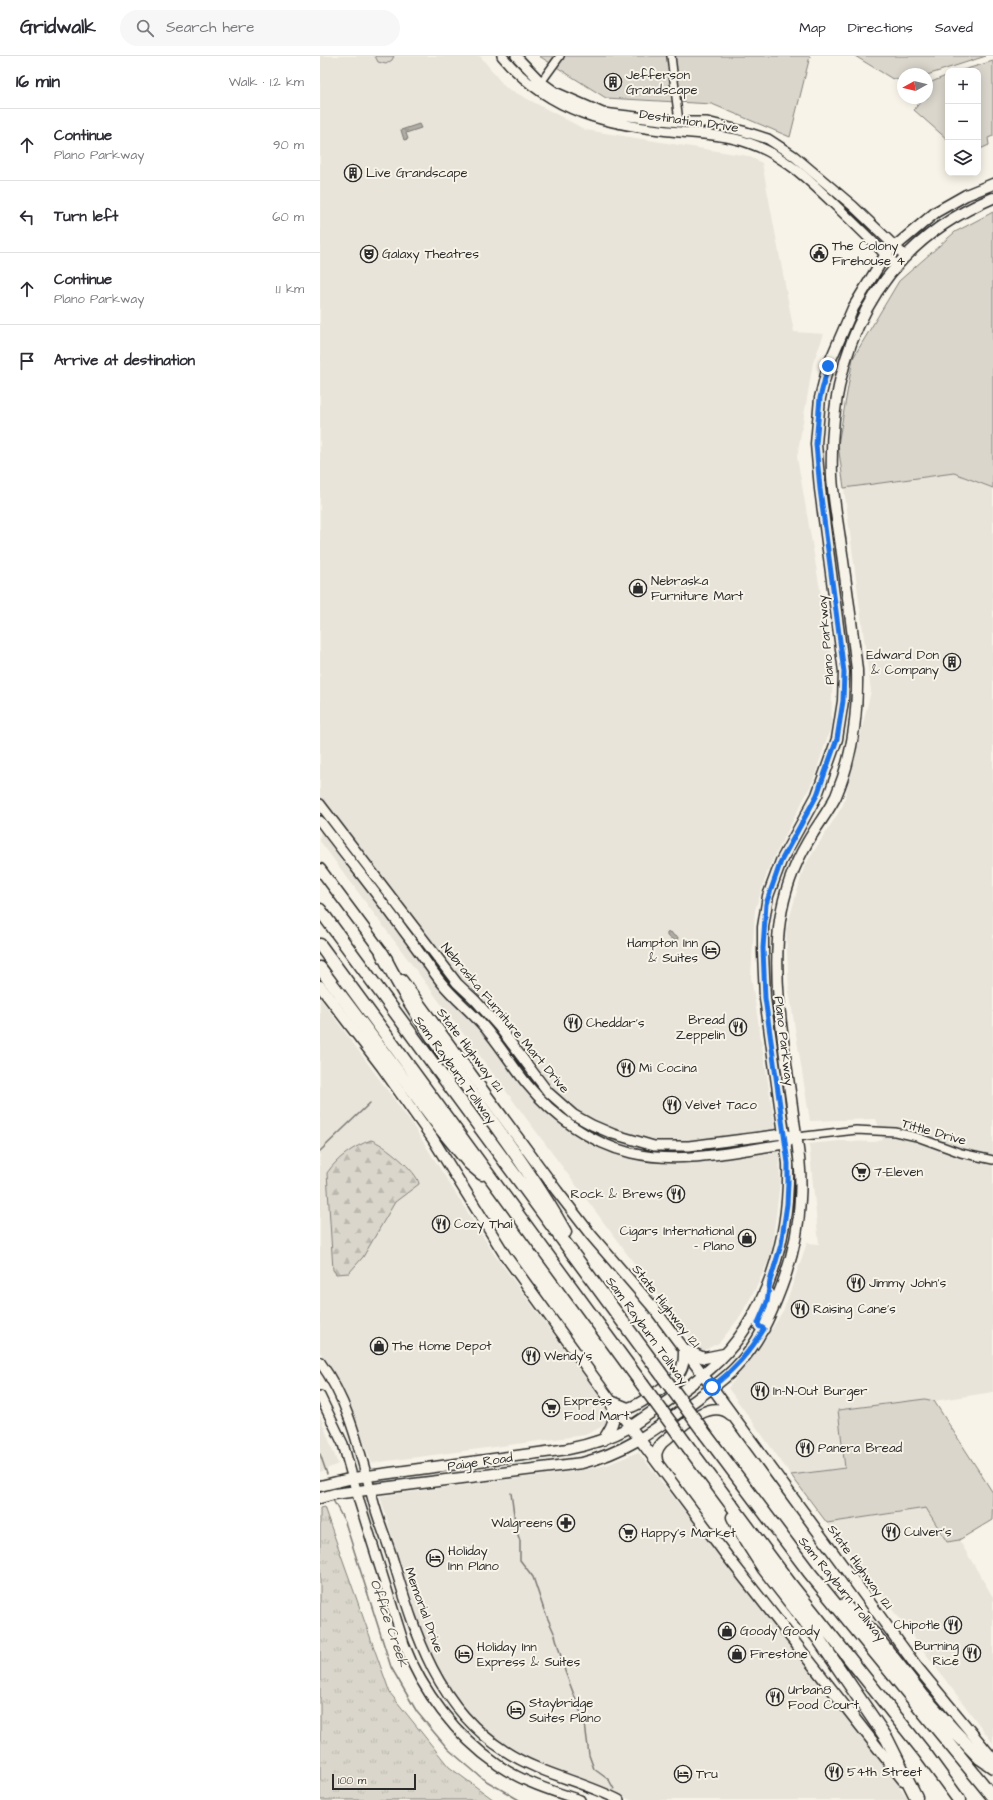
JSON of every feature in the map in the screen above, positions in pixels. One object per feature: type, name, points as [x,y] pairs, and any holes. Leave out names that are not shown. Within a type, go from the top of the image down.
[{"type":"highway","name":"Sam Rayburn Tollway","points":[[320,910],[706,1435],[809,1572],[993,1797]]},
{"type":"highway","points":[[320,946],[721,1492],[800,1597],[924,1752],[959,1800]]},
{"type":"highway","points":[[382,953],[396,980],[447,1061],[512,1150],[558,1220],[591,1278]]},
{"type":"highway","points":[[320,968],[441,1129],[469,1163],[496,1185]]},
{"type":"highway","points":[[721,1492],[740,1533],[764,1569],[818,1638],[887,1739],[917,1798]]},
{"type":"highway","points":[[809,1572],[876,1634],[923,1696],[980,1758],[993,1767]]},
{"type":"main road","name":"Plano Parkway","points":[[630,1427],[703,1374],[724,1354],[752,1316],[770,1281],[781,1245],[787,1204],[788,1176],[765,998],[763,948],[766,904],[786,851],[817,795],[837,739],[843,701],[843,664],[820,489],[816,444],[823,383],[833,354],[854,308],[886,254],[936,212],[966,195],[993,184]]},
{"type":"main road","name":"Plano Parkway","points":[[640,1440],[712,1387],[739,1364],[764,1329],[784,1278],[796,1235],[800,1198],[800,1177],[797,1137],[779,1006],[776,954],[778,933],[782,910],[795,865],[835,797],[848,762],[853,739],[857,690],[855,651],[832,477],[833,424],[838,384],[854,337],[882,284],[896,266],[921,240],[955,217],[993,198]]},
{"type":"main road","name":"State Highway 121","points":[[320,869],[591,1235],[652,1306],[703,1374],[917,1667],[993,1759]]},
{"type":"main road","points":[[320,984],[382,1067],[433,1139],[505,1255],[630,1427],[735,1567],[917,1798]]},
{"type":"main road","points":[[764,1329],[759,1326],[758,1323],[767,1302],[770,1281]]},
{"type":"main road","points":[[611,1401],[628,1408],[640,1403],[678,1374],[684,1362],[684,1349],[704,1358],[724,1354]]},
{"type":"main road","points":[[726,1376],[722,1387],[735,1419]]},
{"type":"main road","points":[[603,1440],[614,1421],[614,1410],[611,1401]]},
{"type":"main road","points":[[658,1464],[656,1457],[657,1449],[662,1443],[706,1410],[715,1408],[725,1409],[735,1419]]},
{"type":"main road","name":"Paige Road","points":[[320,1486],[353,1478],[488,1461],[587,1446],[630,1427]]},
{"type":"main road","name":"Paige Road","points":[[320,1498],[334,1494],[356,1491],[586,1462],[614,1454],[640,1440]]},
{"type":"main road","points":[[488,1461],[489,1474]]},
{"type":"street","name":"Destination Drive","points":[[502,56],[514,71],[539,85],[603,113],[679,122],[706,122],[768,139],[800,161],[853,206],[905,256]]},
{"type":"street","name":"Destination Drive","points":[[516,56],[539,85],[562,105],[586,116],[612,123],[679,132],[716,135],[749,143],[773,154],[803,174],[886,254],[896,266]]},
{"type":"street","points":[[539,85],[560,56]]},
{"type":"street","points":[[671,56],[679,122]]},
{"type":"street","name":"Nebraska Furniture Mart Drive","points":[[320,804],[457,983],[475,1000],[499,1027],[548,1092],[574,1115],[612,1134],[654,1146],[689,1146],[783,1134],[797,1137]]},
{"type":"street","name":"Nebraska Furniture Mart Drive","points":[[320,821],[442,984],[490,1034],[526,1083],[540,1099],[571,1125],[609,1145],[630,1153],[655,1157],[692,1158],[785,1144],[797,1137]]},
{"type":"street","name":"Tittle Drive","points":[[797,1137],[856,1130],[895,1132],[917,1137],[961,1153],[993,1160]]},
{"type":"street","name":"Memorial Drive","points":[[320,1362],[328,1373],[351,1422],[370,1490],[423,1652],[437,1677],[457,1707],[480,1732],[505,1751],[598,1796],[619,1800]]},
{"type":"street","points":[[320,1396],[343,1444],[356,1491],[410,1659],[424,1685],[446,1716],[470,1742],[499,1765],[530,1782],[580,1800]]},
{"type":"street","points":[[410,1659],[423,1652]]},
{"type":"shaded area","points":[[320,56],[480,56],[505,87],[586,130],[748,156],[762,163],[794,332],[824,334],[813,363],[797,457],[833,664],[831,726],[813,781],[769,867],[755,910],[751,977],[779,1151],[780,1182],[771,1255],[755,1290],[739,1318],[719,1343],[700,1352],[320,841]]},
{"type":"shaded area","points":[[954,473],[993,488],[993,1392],[934,1401],[925,1399],[838,1410],[845,1468],[791,1475],[728,1388],[764,1342],[784,1309],[807,1243],[819,1244],[809,1144],[840,1141],[874,1142],[883,1140],[876,1119],[810,1121],[789,991],[786,930],[804,867],[843,805],[871,691],[844,488]]},
{"type":"shaded area","points":[[320,998],[410,1121],[494,1254],[609,1409],[605,1425],[585,1435],[372,1463],[344,1391],[320,1352]]},
{"type":"shaded area","points":[[320,1416],[338,1464],[320,1472]]},
{"type":"shaded area","points":[[638,1452],[882,1762],[909,1800],[631,1800],[531,1760],[488,1733],[461,1704],[441,1675],[423,1638],[380,1496],[577,1471],[607,1465]]},
{"type":"shaded area","points":[[927,1508],[947,1542],[959,1540],[993,1597],[993,1743],[827,1523]]},
{"type":"green space","points":[[375,56],[394,56],[392,60],[386,64],[378,62]]},
{"type":"green space","points":[[539,56],[810,56],[790,137],[712,104],[606,98]]},
{"type":"green space","points":[[855,56],[986,56],[933,73],[933,68],[897,68],[897,80],[891,78]]},
{"type":"green space","points":[[993,61],[993,136],[988,138],[989,145],[981,149],[981,68],[970,68]]},
{"type":"green space","points":[[945,76],[945,137],[914,110],[919,104],[933,104],[933,81]]},
{"type":"green space","points":[[993,212],[993,488],[954,473],[844,488],[838,445],[853,358],[899,281],[955,232]]},
{"type":"green space","points":[[371,1140],[383,1146],[407,1166],[413,1172],[419,1184],[395,1202],[363,1257],[349,1273],[336,1274],[333,1270],[327,1173],[331,1167],[346,1153]]},
{"type":"green space","points":[[925,1399],[934,1401],[993,1493],[992,1520],[959,1540],[947,1542],[926,1508],[827,1523],[791,1475],[845,1468],[838,1410]]},
{"type":"green space","points":[[324,1507],[390,1693],[449,1767],[494,1800],[320,1800],[320,1508]]},
{"type":"water","points":[[419,124],[421,128],[406,133],[408,139],[404,140],[401,130]]},
{"type":"water","points":[[671,932],[674,936],[678,937],[677,942],[667,936],[667,933]]},
{"type":"waterway","points":[[320,1151],[370,1103]]},
{"type":"waterway","points":[[320,1454],[327,1474]]},
{"type":"waterway","points":[[511,1493],[516,1529],[520,1541],[520,1560],[533,1577],[544,1610],[555,1635],[565,1671],[585,1724],[589,1755],[594,1769],[609,1780],[614,1789]]},
{"type":"waterway","name":"Office Creek","points":[[333,1500],[345,1522],[391,1667],[417,1712],[448,1749],[483,1779],[519,1800]]},
{"type":"place","name":"Jefferson Grandscape","points":[[613,82]]},
{"type":"place","name":"Live Grandscape","points":[[353,173]]},
{"type":"place","name":"The Colony Firehouse 4","points":[[819,253]]},
{"type":"place","name":"Galaxy Theatres","points":[[369,254]]},
{"type":"place","name":"Nebraska Furniture Mart","points":[[638,588]]},
{"type":"place","name":"Edward Don & Company","points":[[952,662]]},
{"type":"place","name":"Hampton Inn & Suites","points":[[711,950]]},
{"type":"place","name":"Cheddar's","points":[[573,1023]]},
{"type":"place","name":"Bread Zeppelin","points":[[738,1027]]},
{"type":"place","name":"Mi Cocina","points":[[626,1068]]},
{"type":"place","name":"Velvet Taco","points":[[672,1105]]},
{"type":"place","name":"7-Eleven","points":[[861,1172]]},
{"type":"place","name":"Rock & Brews","points":[[676,1194]]},
{"type":"place","name":"Cozy Thai","points":[[441,1224]]},
{"type":"place","name":"Cigars International - Plano","points":[[747,1238]]},
{"type":"place","name":"Jimmy John's","points":[[856,1283]]},
{"type":"place","name":"Raising Cane's","points":[[800,1309]]},
{"type":"place","name":"The Home Depot","points":[[379,1346]]},
{"type":"place","name":"Wendy's","points":[[531,1356]]},
{"type":"place","name":"In-N-Out Burger","points":[[760,1391]]},
{"type":"place","name":"Express Food Mart","points":[[551,1408]]},
{"type":"place","name":"Panera Bread","points":[[805,1448]]},
{"type":"place","name":"Walgreens","points":[[566,1523]]},
{"type":"place","name":"Culver's","points":[[891,1532]]},
{"type":"place","name":"Happy's Market","points":[[628,1533]]},
{"type":"place","name":"Holiday Inn Plano","points":[[435,1558]]},
{"type":"place","name":"Chipotle","points":[[953,1625]]},
{"type":"place","name":"Goody Goody","points":[[727,1631]]},
{"type":"place","name":"Burning Rice","points":[[972,1653]]},
{"type":"place","name":"Holiday Inn Express & Suites","points":[[464,1654]]},
{"type":"place","name":"Firestone","points":[[737,1654]]},
{"type":"place","name":"Urban8 Food Court","points":[[775,1697]]},
{"type":"place","name":"Staybridge Suites Plano","points":[[516,1710]]},
{"type":"place","name":"54th Street","points":[[834,1772]]},
{"type":"place","name":"Tru","points":[[683,1774]]},
{"type":"route","points":[[712,1387],[736,1368],[755,1344],[764,1329],[759,1326],[758,1323],[767,1302],[770,1281],[781,1245],[787,1204],[788,1163],[765,998],[763,927],[768,896],[781,861],[796,830],[817,795],[837,739],[843,701],[844,672],[838,617],[820,489],[816,444],[820,398],[828,366]]}]
